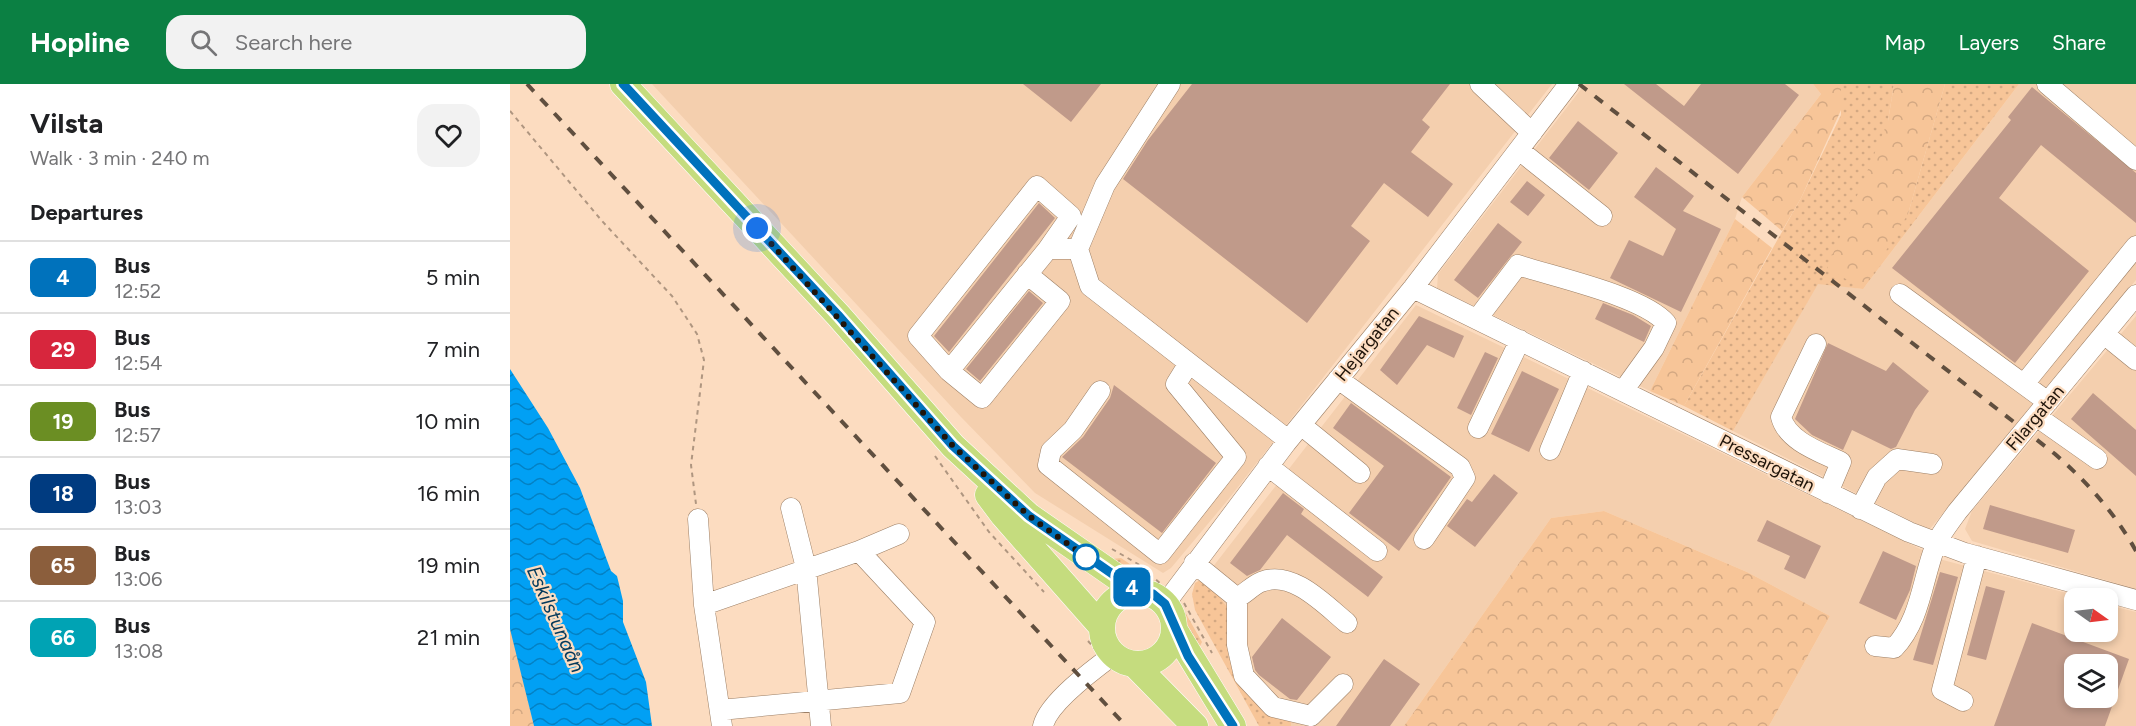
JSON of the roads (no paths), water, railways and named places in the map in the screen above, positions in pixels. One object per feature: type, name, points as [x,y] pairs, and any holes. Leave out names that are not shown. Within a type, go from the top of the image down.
[{"type":"main road","points":[[623,84],[838,315],[944,451],[1003,515],[1117,660],[1195,726]]},
{"type":"main road","points":[[944,451],[1029,516],[1137,591]]},
{"type":"main road","points":[[1094,632],[1112,602],[1123,594],[1137,591],[1168,598],[1174,629],[1172,642],[1164,653],[1148,663],[1117,660]]},
{"type":"main road","points":[[1174,629],[1188,656],[1233,726]]},
{"type":"street","points":[[1170,84],[1105,185],[1078,249],[1090,286],[1189,363],[1360,473]]},
{"type":"street","points":[[1480,84],[1532,133]]},
{"type":"street","name":"Hejargatan","points":[[1168,598],[1268,466],[1413,288],[1569,84]]},
{"type":"street","points":[[2047,84],[2136,160]]},
{"type":"street","points":[[1519,150],[1602,216]]},
{"type":"street","points":[[949,370],[1027,274],[1048,249],[1071,216],[1037,186],[918,336],[949,370],[982,398],[1060,301],[1027,274]]},
{"type":"street","points":[[2024,384],[2136,246]]},
{"type":"street","points":[[1048,249],[1078,249]]},
{"type":"street","points":[[1477,320],[1518,265],[1603,289],[1659,315],[1666,323],[1654,348],[1623,391]]},
{"type":"street","name":"Pressargatan","points":[[1413,288],[1860,509],[1936,543],[2136,600]]},
{"type":"street","points":[[1900,294],[2024,384],[2042,409],[2097,459]]},
{"type":"street","name":"Filargatan","points":[[1875,646],[1894,648],[1905,636],[1922,595],[1936,543],[1957,512],[2136,295]]},
{"type":"street","points":[[2104,334],[2136,360]]},
{"type":"street","points":[[1478,428],[1520,340]]},
{"type":"street","points":[[1816,344],[1781,417],[1784,428],[1806,445],[1842,462],[1828,493]]},
{"type":"street","points":[[1100,391],[1073,430],[1051,451],[1048,465],[1160,554],[1236,457],[1176,384],[1189,363]]},
{"type":"street","points":[[1550,450],[1583,371]]},
{"type":"street","points":[[1338,379],[1460,467],[1465,478],[1424,538]]},
{"type":"street","points":[[1860,509],[1876,477],[1896,459],[1932,464]]},
{"type":"street","points":[[1268,466],[1377,551]]},
{"type":"street","points":[[791,508],[806,568],[821,726]]},
{"type":"street","points":[[698,519],[704,605],[721,718],[818,700],[900,693],[925,622],[859,551]]},
{"type":"street","points":[[704,605],[859,551],[899,534]]},
{"type":"street","points":[[1963,701],[1942,690],[1977,556]]},
{"type":"street","points":[[1194,563],[1237,598]]},
{"type":"street","points":[[1237,598],[1260,582],[1282,578],[1313,595],[1347,623]]},
{"type":"street","points":[[1237,598],[1237,645],[1244,676],[1274,707],[1311,717],[1343,684]]},
{"type":"street","points":[[1043,726],[1048,713],[1117,660]]},
{"type":"water","name":"Eskilstunaån","points":[[510,369],[548,428],[580,488],[611,571],[617,576],[623,601],[623,622],[646,682],[652,726],[534,726],[510,629]]},
{"type":"railway","points":[[527,84],[1126,726]]},
{"type":"railway","points":[[1579,84],[2055,454],[2100,499],[2136,551]]}]
